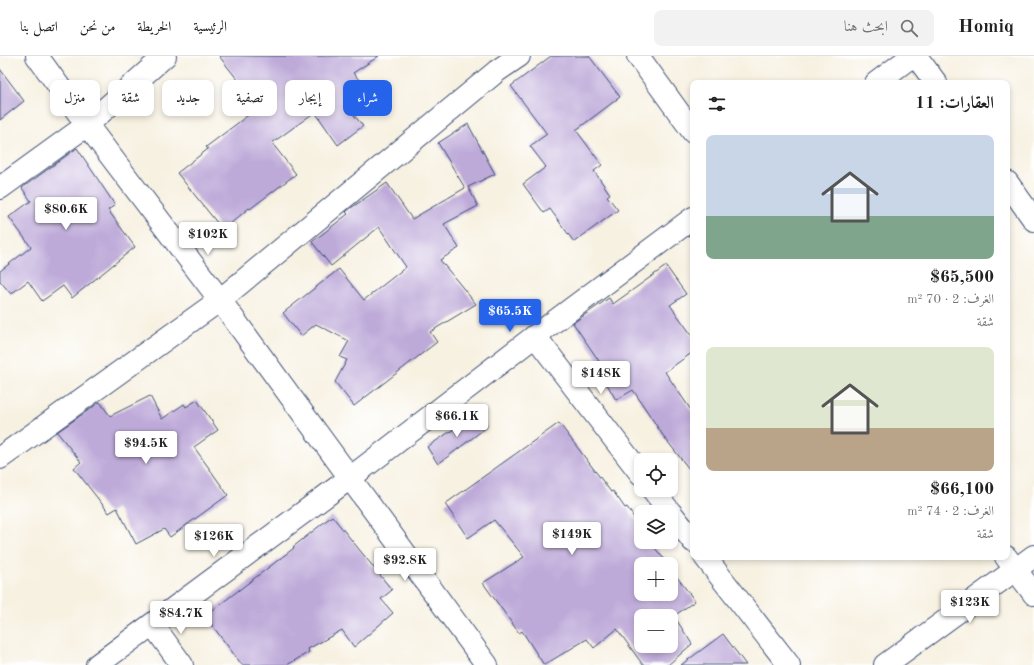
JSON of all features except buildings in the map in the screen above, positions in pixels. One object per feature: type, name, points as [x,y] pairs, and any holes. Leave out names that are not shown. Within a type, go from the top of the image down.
[{"type":"street","points":[[37,56],[220,300],[487,665]]},
{"type":"street","points":[[0,188],[87,124],[165,56]]},
{"type":"street","points":[[0,458],[220,300],[497,71],[520,56]]},
{"type":"street","points":[[638,56],[690,128]]},
{"type":"street","points":[[880,80],[912,56]]},
{"type":"street","points":[[916,56],[934,80]]},
{"type":"street","points":[[1010,186],[1034,220]]},
{"type":"street","points":[[97,665],[350,478],[535,336],[690,220]]},
{"type":"street","points":[[535,336],[634,465]]},
{"type":"street","points":[[659,497],[665,505]]},
{"type":"street","points":[[678,521],[690,537]]},
{"type":"street","points":[[885,665],[1011,564],[1034,556]]},
{"type":"street","points":[[707,560],[789,665]]},
{"type":"street","points":[[1011,564],[1034,594]]},
{"type":"street","points":[[152,625],[182,665]]}]
